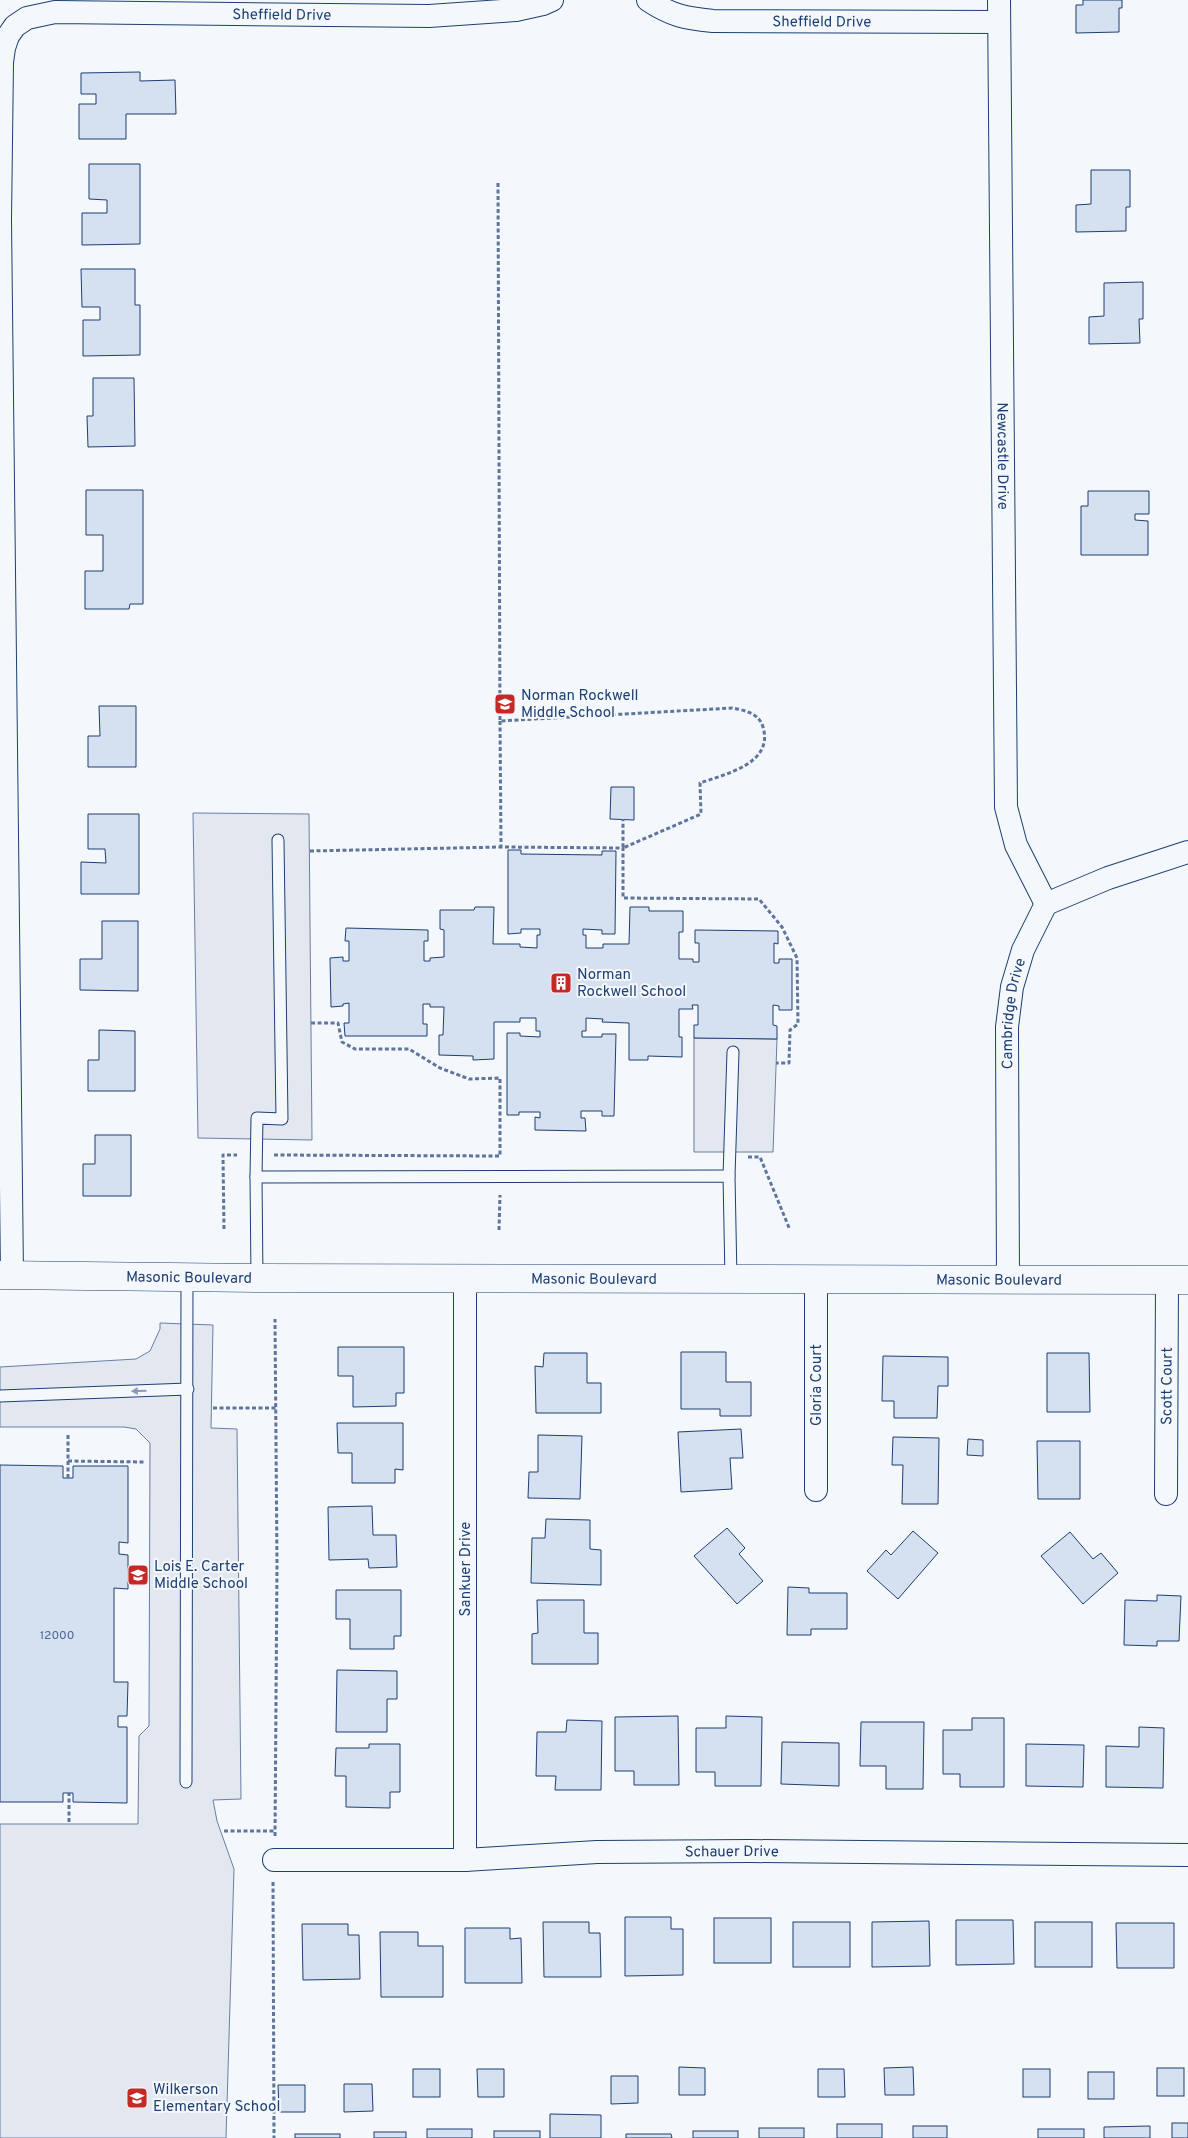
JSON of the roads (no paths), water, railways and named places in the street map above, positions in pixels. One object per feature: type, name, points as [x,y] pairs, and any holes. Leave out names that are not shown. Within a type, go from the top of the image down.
[{"type":"street","name":"Sheffield Drive","points":[[6,1275],[0,220],[2,62],[8,36],[15,26],[27,18],[55,12],[328,7],[429,16],[484,14],[516,10],[552,0]]},
{"type":"street","name":"Sheffield Drive","points":[[648,0],[667,12],[686,18],[713,21],[999,11]]},
{"type":"street","name":"Newcastle Drive","points":[[999,11],[1006,807],[1016,846],[1046,904]]},
{"type":"street","points":[[1046,904],[1108,878],[1188,852]]},
{"type":"street","name":"Cambridge Drive","points":[[1008,1281],[1007,1027],[1012,987],[1023,950],[1046,904]]},
{"type":"street","name":"Masonic Boulevard","points":[[6,1275],[257,1278],[1177,1280]]},
{"type":"street","name":"Sankuer Drive","points":[[465,1278],[466,1860]]},
{"type":"street","name":"Gloria Court","points":[[816,1280],[816,1490]]},
{"type":"street","name":"Scott Court","points":[[1166,1494],[1177,1280]]},
{"type":"street","name":"Schauer Drive","points":[[274,1860],[466,1860],[597,1852],[750,1851],[1188,1855]]},
{"type":"lane","points":[[257,1278],[256,1118],[282,1120],[278,840]]},
{"type":"lane","points":[[731,1279],[728,1176],[732,1052]]},
{"type":"lane","points":[[256,1177],[728,1176]]},
{"type":"lane","points":[[186,1782],[187,1277]]},
{"type":"lane","points":[[0,1396],[188,1389]]},
{"type":"place","name":"Norman Rockwell Middle School","points":[[505,704]]},
{"type":"place","name":"Norman Rockwell School","points":[[561,983]]},
{"type":"place","name":"Lois E. Carter Middle School","points":[[138,1575]]},
{"type":"place","name":"Wilkerson Elementary School","points":[[137,2098]]}]
